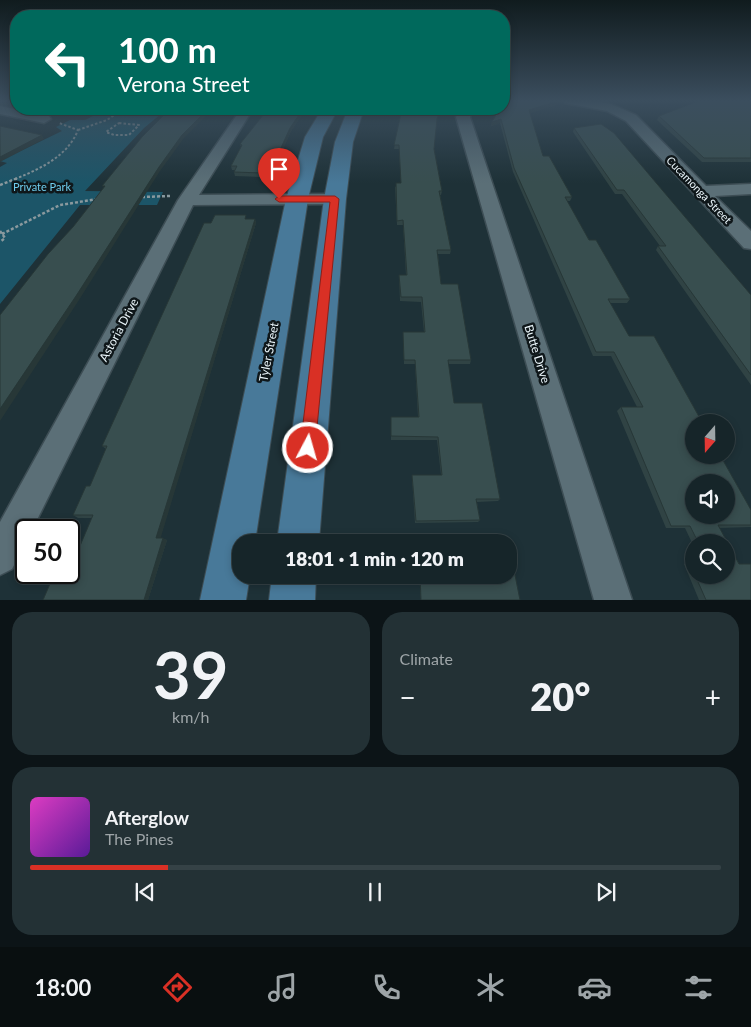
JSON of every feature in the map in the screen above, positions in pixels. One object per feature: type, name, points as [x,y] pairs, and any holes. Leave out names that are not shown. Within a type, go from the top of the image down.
[{"type":"main road","name":"Tyler Street","points":[[223,600],[298,199],[314,137],[319,128]]},
{"type":"main road","points":[[299,534],[335,199],[344,142],[349,128]]},
{"type":"main road","points":[[292,600],[293,584]]},
{"type":"street","name":"Astoria Drive","points":[[0,557],[188,200],[235,128]]},
{"type":"street","name":"Butte Drive","points":[[466,128],[613,600]]},
{"type":"street","name":"Cucamonga Street","points":[[641,128],[751,244]]},
{"type":"street","points":[[701,191],[751,189]]},
{"type":"street","points":[[188,200],[335,199]]},
{"type":"path","points":[[72,128],[78,130],[84,128]]},
{"type":"path","points":[[112,128],[106,132],[114,135],[129,135],[136,128]]},
{"type":"path","points":[[0,185],[23,177],[46,165],[67,147],[78,134],[78,130]]},
{"type":"path","points":[[138,198],[164,195],[188,200]]},
{"type":"path","points":[[0,242],[5,238],[1,232],[54,206],[70,201],[104,199]]},
{"type":"green space","name":"Private Park","points":[[58,128],[144,128],[85,191],[163,192],[157,205],[80,205],[0,304],[0,167],[7,163],[0,161],[62,131]]},
{"type":"building","points":[[0,128],[9,128],[42,135],[0,157]]},
{"type":"building","points":[[151,128],[189,128],[159,167],[0,409],[0,315],[48,254],[73,227],[105,186],[102,186]]},
{"type":"building","points":[[253,128],[290,128],[271,170],[263,170],[262,173],[234,172],[237,166],[231,166],[242,145],[240,144]]},
{"type":"building","points":[[398,128],[436,128],[434,149],[442,191],[439,191],[451,250],[437,250],[441,284],[458,284],[471,360],[448,360],[454,403],[482,403],[500,499],[476,499],[480,520],[416,521],[412,475],[442,475],[438,437],[391,436],[391,417],[419,417],[415,360],[404,360],[403,332],[425,332],[422,297],[401,297],[399,275],[407,275],[403,220],[397,221],[396,183],[401,183],[399,145],[394,145]]},
{"type":"building","points":[[503,128],[534,128],[543,156],[549,156],[572,197],[565,197],[589,240],[596,240],[630,299],[608,299],[629,336],[654,336],[698,414],[685,414],[685,464],[725,464],[731,474],[685,474],[685,524],[735,524],[735,482],[751,510],[751,525],[718,525],[723,534],[694,534],[690,526],[671,526],[621,407],[643,407],[614,352],[596,352],[514,168]]},
{"type":"building","points":[[574,128],[607,128],[614,133],[751,295],[751,375],[658,246],[666,246],[624,190],[617,190]]},
{"type":"building","points":[[672,128],[751,128],[751,158],[704,158]]},
{"type":"building","points":[[215,215],[246,215],[245,219],[255,219],[156,538],[163,538],[144,600],[43,600],[50,584],[80,584],[80,546],[93,515],[73,515],[86,486],[90,486],[107,446],[102,446],[204,223],[211,223]]},
{"type":"building","points":[[735,557],[739,564],[751,564],[751,600],[706,600],[699,584],[735,584]]},
{"type":"building","points":[[420,584],[517,584],[520,600],[421,600]]},
{"type":"route","points":[[279,199],[335,199],[308,448]]}]
